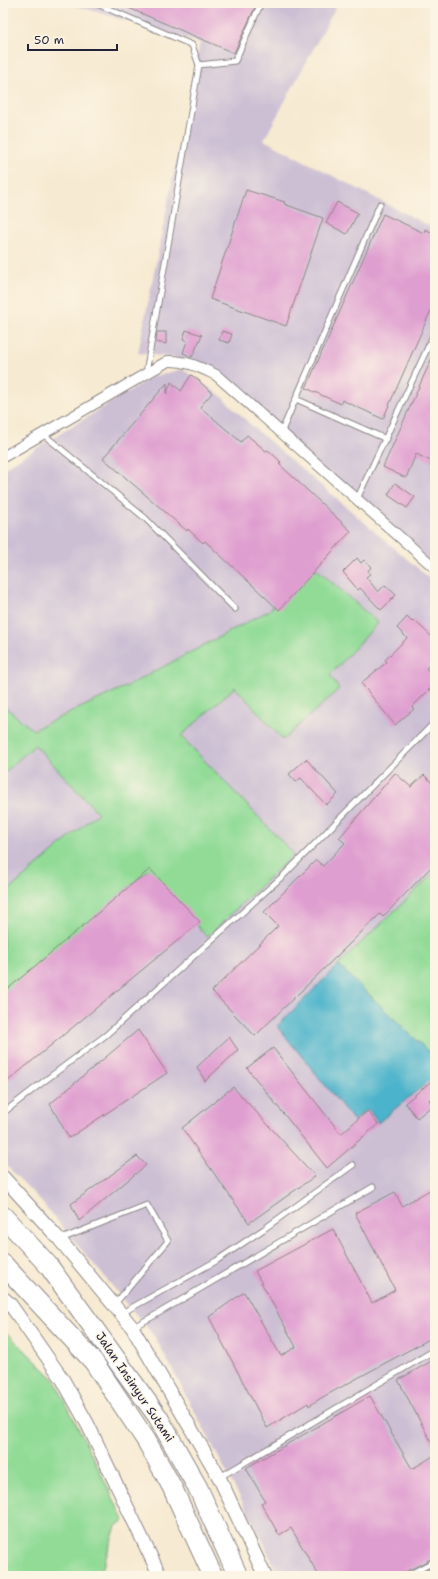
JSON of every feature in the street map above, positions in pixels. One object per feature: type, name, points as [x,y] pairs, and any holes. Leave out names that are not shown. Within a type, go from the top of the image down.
[{"type":"highway","name":"Jalan Insinyur Sutami","points":[[3,1216],[48,1265],[158,1417],[198,1488],[238,1576]]},
{"type":"highway","name":"Jalan Insinyur Sutami","points":[[3,1264],[94,1361],[146,1440],[172,1487],[213,1576]]},
{"type":"street","points":[[3,457],[168,361],[176,361],[198,366],[216,375],[435,568]]},
{"type":"street","points":[[3,1177],[60,1240],[132,1327],[219,1477],[265,1576]]},
{"type":"street","points":[[3,1298],[10,1304],[63,1380],[88,1426],[160,1576]]},
{"type":"lane","points":[[95,3],[192,46],[199,65],[146,373]]},
{"type":"lane","points":[[199,65],[235,61],[261,3]]},
{"type":"lane","points":[[281,433],[380,204]]},
{"type":"lane","points":[[357,498],[435,332]]},
{"type":"lane","points":[[296,398],[386,438]]},
{"type":"lane","points":[[43,434],[145,518],[235,609]]},
{"type":"lane","points":[[3,1113],[106,1035],[286,874],[435,722]]},
{"type":"lane","points":[[118,1310],[216,1261],[264,1229],[353,1165]]},
{"type":"lane","points":[[132,1327],[152,1317],[373,1187]]},
{"type":"lane","points":[[60,1240],[147,1205],[168,1241],[118,1310]]},
{"type":"lane","points":[[219,1477],[435,1350]]},
{"type":"lane","points":[[406,1576],[435,1560]]},
{"type":"shaded area","points":[[67,3],[338,3],[264,140],[435,229],[435,567],[198,361],[138,353],[200,43]]},
{"type":"shaded area","points":[[182,369],[220,395],[254,428],[435,583],[435,872],[277,1026],[368,1109],[378,1122],[435,1076],[435,1576],[278,1576],[262,1539],[155,1337],[38,1198],[3,1162],[3,998],[148,870],[293,855],[181,736],[235,687],[283,740],[339,689],[330,675],[309,562],[270,610],[127,686],[33,731],[3,705],[3,469],[152,377]]},
{"type":"shaded area","points":[[35,745],[98,814],[3,895],[3,774]]},
{"type":"green space","points":[[309,562],[378,623],[330,675],[339,689],[283,740],[235,687],[181,736],[294,854],[207,937],[148,870],[3,998],[3,895],[98,813],[35,745],[3,774],[3,705],[33,730],[127,686],[270,610]]},
{"type":"green space","points":[[435,872],[435,1058],[338,965]]},
{"type":"green space","points":[[3,1329],[54,1379],[124,1520],[116,1526],[100,1576],[3,1576]]},
{"type":"water","points":[[338,965],[435,1058],[435,1076],[378,1123],[368,1109],[354,1121],[277,1026]]},
{"type":"building","points":[[117,3],[257,3],[234,53]]},
{"type":"building","points":[[246,190],[285,202],[284,204],[323,218],[286,326],[210,299]]},
{"type":"building","points":[[337,202],[358,213],[347,234],[326,223]]},
{"type":"building","points":[[383,214],[424,233],[425,229],[435,234],[435,301],[383,419],[342,400],[341,404],[306,388]]},
{"type":"building","points":[[186,330],[202,335],[192,357],[183,353],[187,341],[183,339]]},
{"type":"building","points":[[222,331],[232,334],[229,343],[219,340]]},
{"type":"building","points":[[157,332],[166,332],[166,344],[156,342]]},
{"type":"building","points":[[435,351],[435,463],[416,454],[406,478],[383,467]]},
{"type":"building","points":[[191,375],[200,381],[212,393],[200,407],[241,442],[247,435],[266,451],[268,450],[281,462],[279,464],[351,531],[279,610],[205,541],[203,543],[188,529],[187,531],[103,458],[167,383],[167,394],[171,382],[181,391]]},
{"type":"building","points":[[395,483],[415,497],[407,508],[388,495]]},
{"type":"building","points":[[357,558],[361,563],[364,560],[371,567],[368,571],[370,574],[366,577],[378,592],[385,585],[396,595],[381,610],[360,588],[358,590],[343,572]]},
{"type":"building","points":[[407,617],[412,622],[414,620],[435,640],[435,659],[426,668],[435,678],[435,684],[412,707],[414,709],[395,725],[361,683],[387,662],[385,660],[407,638],[397,628]]},
{"type":"building","points":[[306,759],[338,794],[326,805],[301,778],[296,782],[289,774]]},
{"type":"building","points":[[395,773],[411,787],[424,775],[435,786],[435,863],[383,917],[380,914],[255,1036],[212,991],[278,926],[264,912],[316,860],[323,866],[345,843],[339,838]]},
{"type":"building","points":[[150,869],[200,922],[3,1085],[3,993]]},
{"type":"building","points":[[138,1030],[167,1073],[69,1138],[50,1104]]},
{"type":"building","points":[[229,1037],[238,1050],[205,1081],[197,1067]]},
{"type":"building","points":[[273,1048],[341,1134],[367,1111],[378,1124],[327,1168],[247,1068]]},
{"type":"building","points":[[435,1078],[435,1101],[432,1097],[429,1100],[433,1105],[417,1118],[405,1103]]},
{"type":"building","points":[[233,1087],[315,1176],[249,1223],[182,1128]]},
{"type":"building","points":[[137,1156],[146,1165],[79,1221],[71,1204]]},
{"type":"building","points":[[435,1187],[435,1336],[309,1406],[308,1403],[267,1428],[209,1317],[244,1292],[281,1356],[296,1347],[255,1271],[333,1229],[372,1303],[395,1290],[355,1213],[395,1192],[402,1206]]},
{"type":"building","points":[[435,1359],[435,1449],[398,1380]]},
{"type":"building","points":[[370,1396],[412,1469],[435,1455],[435,1557],[405,1572],[403,1576],[319,1576],[291,1528],[279,1535],[261,1503],[265,1501],[246,1468]]},
{"type":"building","points":[[435,1566],[435,1576],[415,1576]]}]
